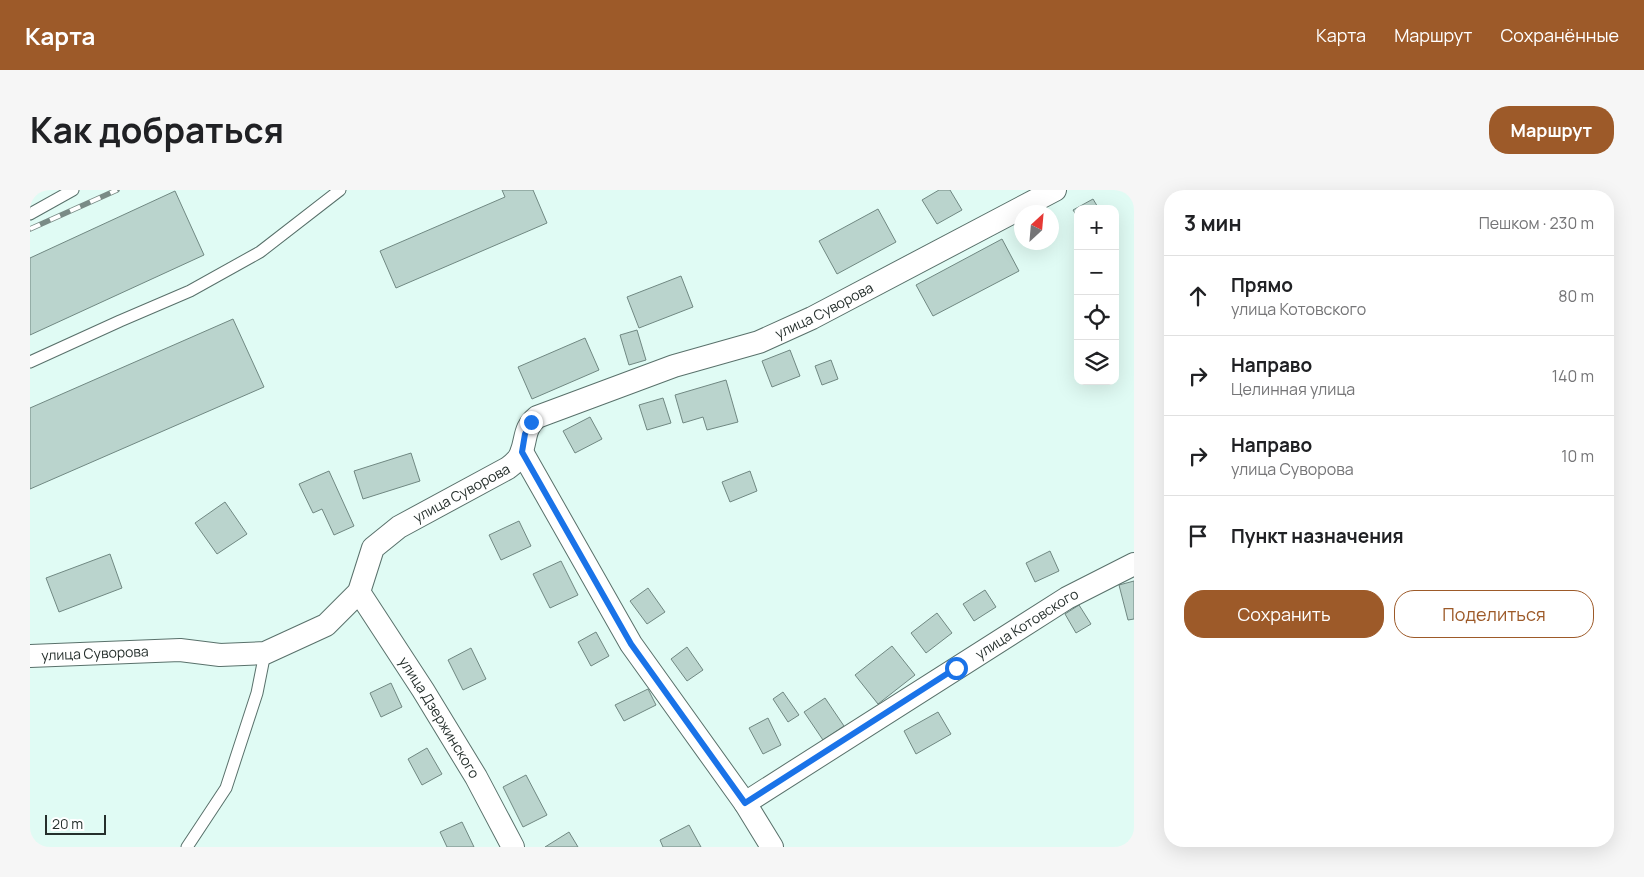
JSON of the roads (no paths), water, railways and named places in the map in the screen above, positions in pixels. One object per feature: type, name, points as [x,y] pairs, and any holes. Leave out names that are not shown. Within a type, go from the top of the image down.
[{"type":"street","name":"улица Суворова","points":[[30,656],[180,650],[220,655],[265,653],[326,625],[359,592],[374,548],[399,527],[508,468],[518,460],[522,452],[525,434],[531,422],[537,417],[674,366],[759,342],[812,318],[1055,190]]},
{"type":"street","points":[[522,452],[631,644],[745,803],[772,847]]},
{"type":"street","name":"улица Котовского","points":[[745,803],[1067,598],[1134,564]]},
{"type":"street","name":"улица Дзержинского","points":[[359,592],[423,690],[476,777],[513,847]]},
{"type":"lane","points":[[30,214],[73,190]]},
{"type":"lane","points":[[30,362],[190,291],[260,252],[340,190]]},
{"type":"lane","points":[[187,847],[226,788],[257,693],[265,653]]},
{"type":"railway","points":[[30,229],[117,190]]}]
